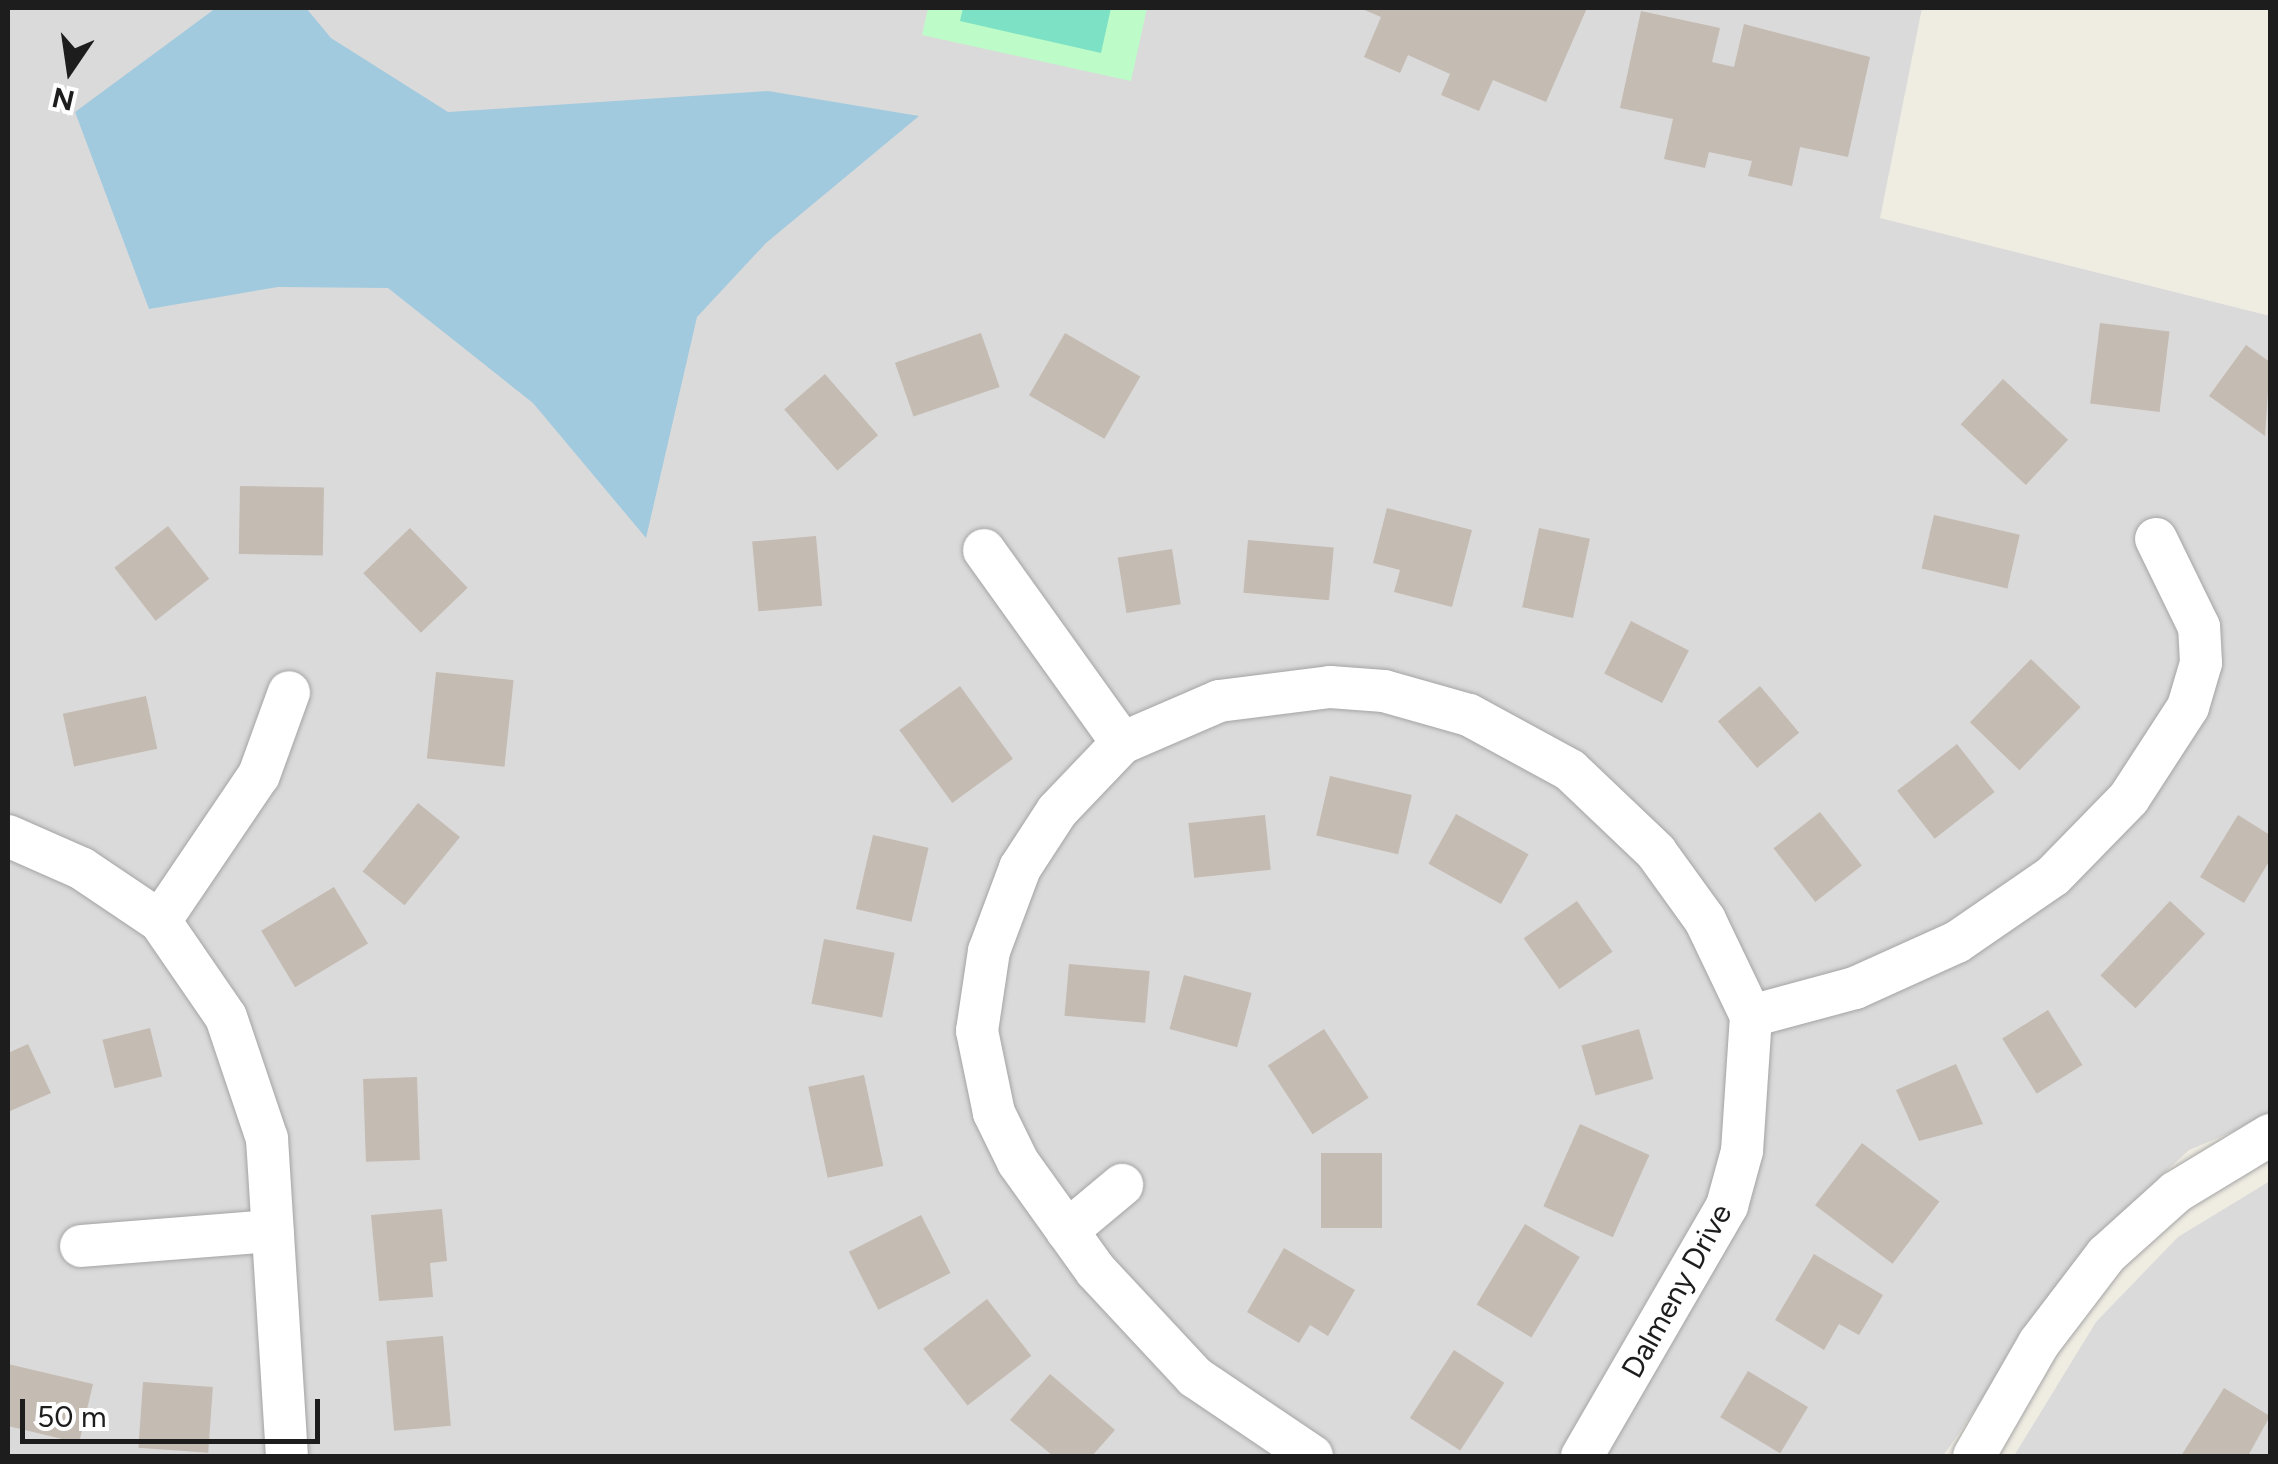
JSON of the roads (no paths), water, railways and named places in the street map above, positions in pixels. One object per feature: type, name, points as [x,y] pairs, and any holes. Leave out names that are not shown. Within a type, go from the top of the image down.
[{"type":"street","points":[[1751,1016],[1855,988],[1957,942],[2053,876],[2129,798],[2188,707],[2201,662],[2198,626],[2156,539]]},
{"type":"street","points":[[984,550],[1122,743]]},
{"type":"street","name":"Dalmeny Drive","points":[[1312,1456],[1195,1377],[1067,1231],[994,1113],[977,1031],[981,992],[1020,868],[1058,811],[1122,743],[1169,717],[1279,689],[1384,691],[1469,715],[1570,770],[1646,841],[1705,920],[1751,1016],[1742,1151],[1726,1206],[1582,1456]]},
{"type":"street","points":[[160,922],[251,789],[289,692]]},
{"type":"street","points":[[8,836],[81,868],[160,922],[226,1016],[249,1072],[267,1139],[287,1456]]},
{"type":"street","points":[[1974,1456],[2039,1343],[2106,1255],[2176,1192],[2270,1135]]},
{"type":"street","points":[[1067,1231],[1122,1185]]},
{"type":"street","points":[[80,1246],[272,1231]]},
{"type":"water","points":[[216,8],[306,8],[331,38],[448,112],[768,91],[919,116],[766,243],[697,317],[646,538],[533,403],[388,288],[278,287],[149,309],[75,112]]}]
